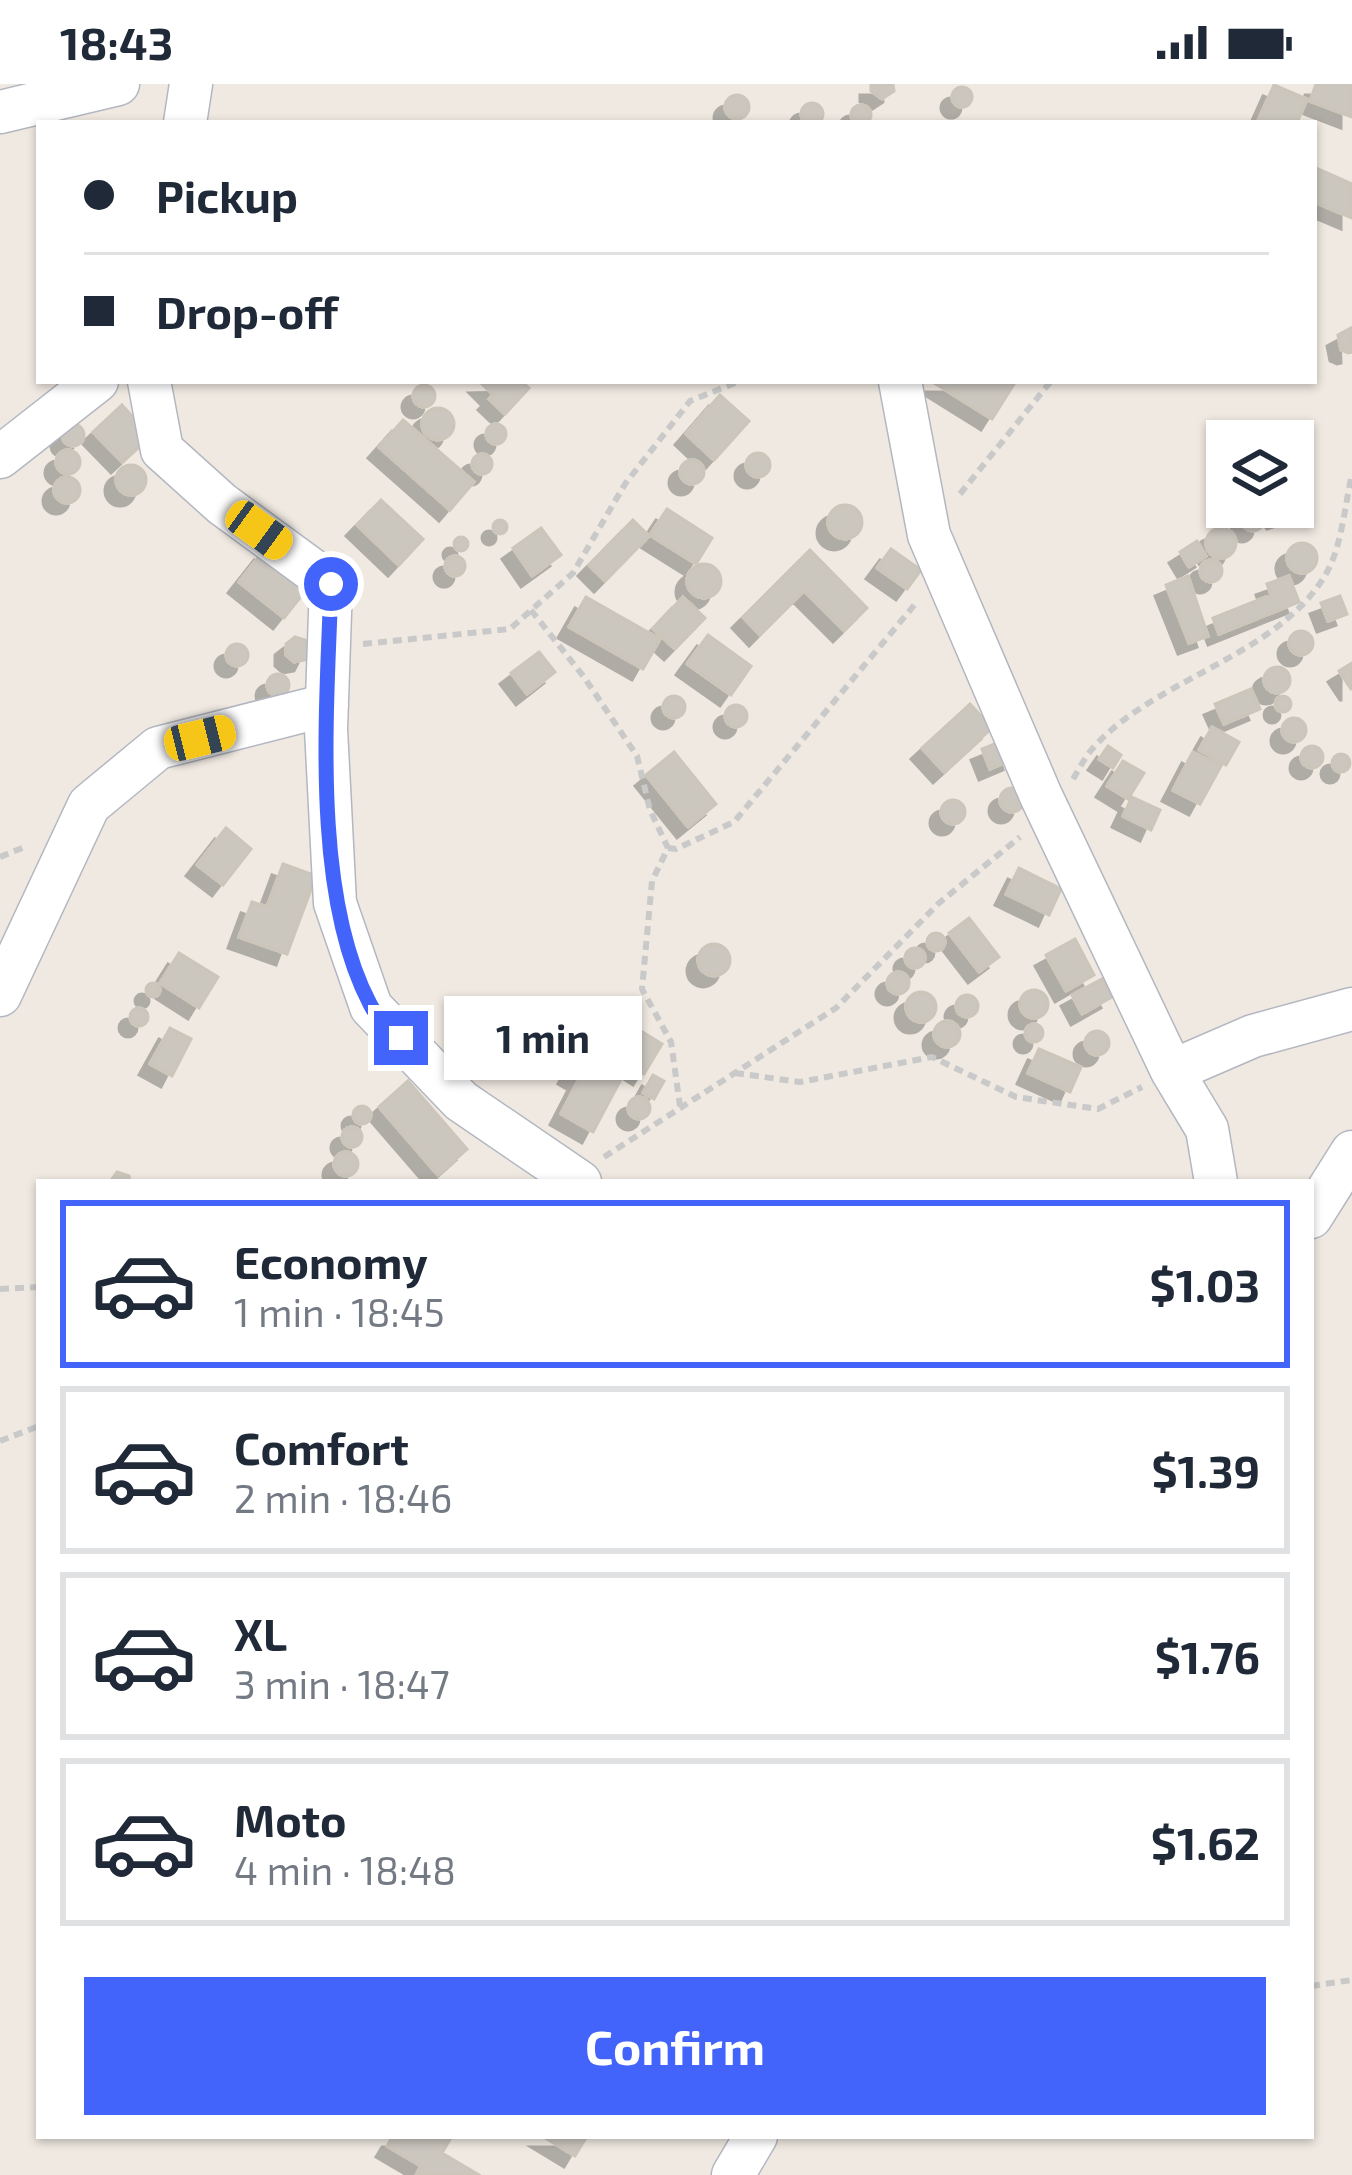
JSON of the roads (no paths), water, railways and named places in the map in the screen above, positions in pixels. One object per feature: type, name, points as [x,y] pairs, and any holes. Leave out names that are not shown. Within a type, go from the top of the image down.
[{"type":"street","points":[[0,112],[118,84]]},
{"type":"street","points":[[185,120],[191,84]]},
{"type":"street","points":[[0,458],[93,384]]},
{"type":"street","points":[[150,384],[162,450],[222,504],[331,584],[327,705],[335,903],[371,1007],[461,1101],[578,1179]]},
{"type":"street","points":[[901,384],[934,546],[1050,813],[1172,1071],[1207,1129],[1215,1179]]},
{"type":"street","points":[[0,995],[89,805],[158,748],[327,705]]},
{"type":"street","points":[[1172,1071],[1253,1036],[1352,1009]]},
{"type":"street","points":[[1314,1212],[1352,1152]]},
{"type":"street","points":[[733,2175],[754,2139]]}]
